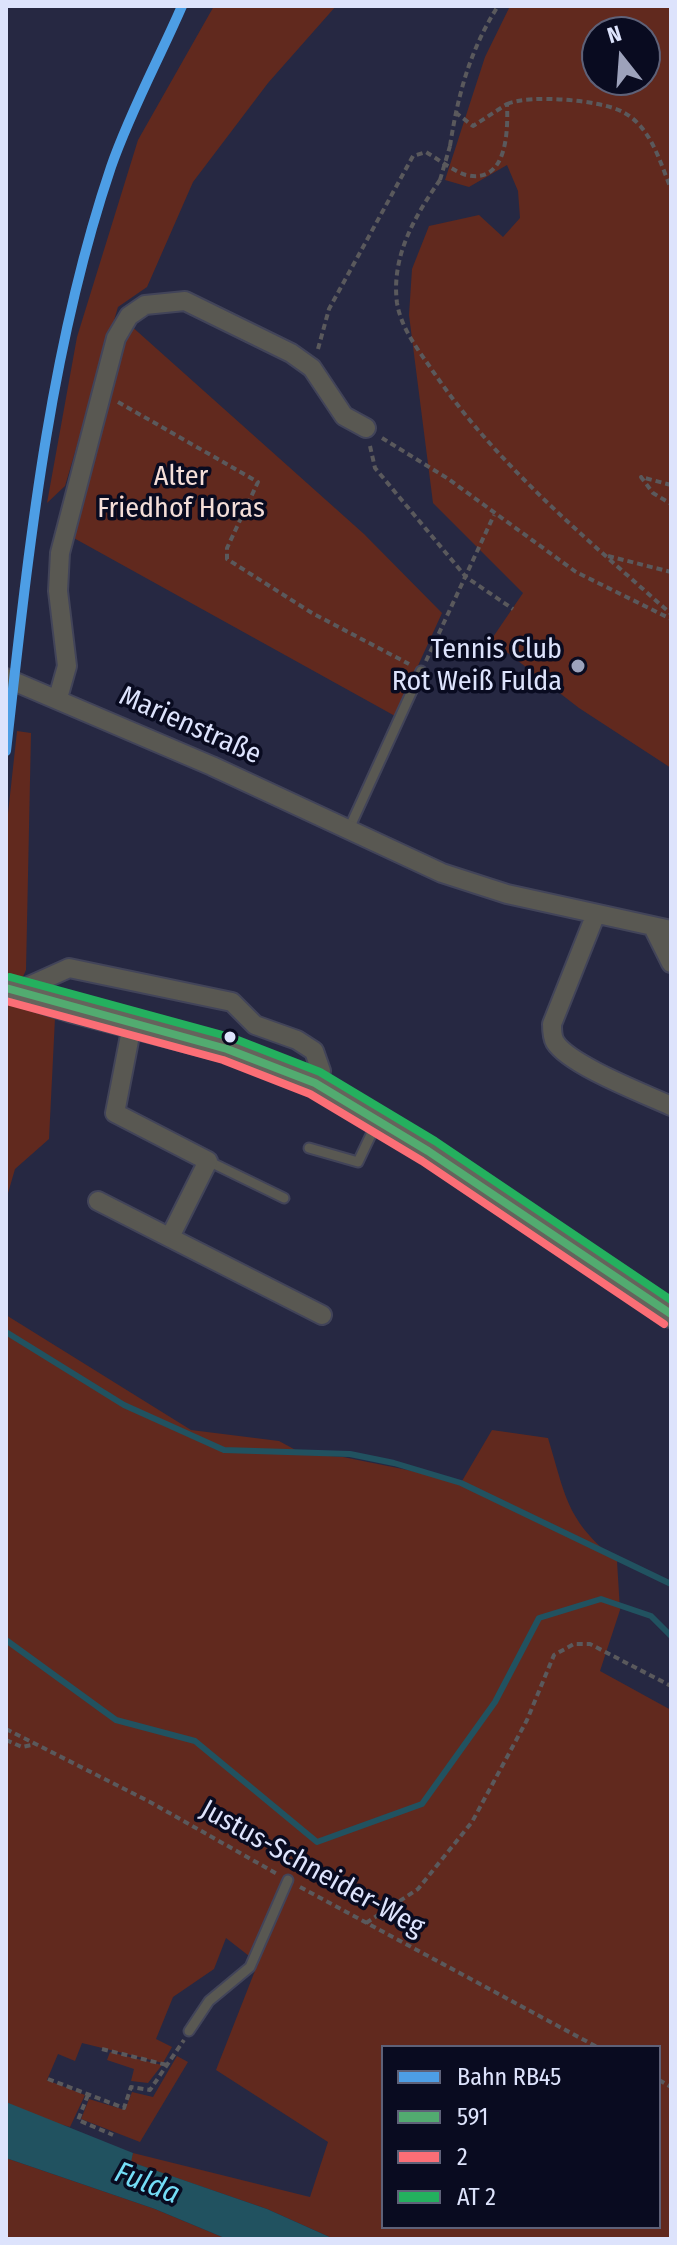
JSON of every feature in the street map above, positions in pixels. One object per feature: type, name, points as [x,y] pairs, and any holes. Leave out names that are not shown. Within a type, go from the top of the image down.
[{"type":"main road","points":[[12,990],[227,1049],[315,1083],[379,1119],[671,1314]]},
{"type":"street","points":[[58,698],[67,666],[58,591],[60,553],[116,338],[129,316],[145,305],[170,301],[185,301],[212,311],[271,340],[312,368],[344,416],[366,428]]},
{"type":"street","name":"Marienstraße","points":[[6,678],[58,698],[442,873],[507,894],[662,930]]},
{"type":"street","points":[[595,916],[552,1024],[553,1040],[562,1050],[604,1076],[671,1106]]},
{"type":"street","points":[[662,930],[671,963]]},
{"type":"street","points":[[12,990],[69,968],[232,1002],[255,1025],[297,1040],[314,1051],[321,1071],[315,1083]]},
{"type":"street","points":[[132,1025],[115,1113],[208,1161],[170,1237]]},
{"type":"street","points":[[98,1201],[322,1315]]},
{"type":"lane","points":[[348,831],[421,671]]},
{"type":"lane","points":[[309,1148],[358,1162],[379,1119]]},
{"type":"lane","points":[[208,1161],[284,1198]]},
{"type":"lane","points":[[189,2031],[209,2001],[250,1967],[288,1880]]},
{"type":"path","points":[[498,6],[479,36],[462,81],[440,180],[415,216],[399,259],[398,306],[406,331],[445,390],[498,457],[671,617]]},
{"type":"path","points":[[455,112],[473,126],[507,104],[533,98],[569,100],[623,112],[659,153],[671,189]]},
{"type":"path","points":[[312,368],[329,309],[413,156],[426,152],[466,175],[483,174],[496,165],[508,146],[507,104]]},
{"type":"path","points":[[102,394],[258,482],[227,548],[227,559],[312,613],[421,671],[494,515]]},
{"type":"path","points":[[366,428],[447,478],[576,572],[671,617]]},
{"type":"path","points":[[366,428],[375,468],[466,577],[513,609]]},
{"type":"path","points":[[671,485],[641,477],[653,493],[671,504]]},
{"type":"path","points":[[606,556],[671,572]]},
{"type":"path","points":[[366,1923],[418,1889],[472,1822],[527,1720],[554,1655],[574,1644],[590,1644],[671,1686]]},
{"type":"path","name":"Justus-Schneider-Weg","points":[[6,1729],[32,1745],[150,1802],[593,2045]]},
{"type":"path","points":[[6,1740],[22,1747],[32,1745]]},
{"type":"path","points":[[48,2079],[124,2108],[131,2087],[150,2090],[189,2031]]},
{"type":"path","points":[[102,2049],[167,2065]]},
{"type":"path","points":[[88,2095],[78,2123],[113,2135]]},
{"type":"green space","points":[[214,6],[336,6],[268,83],[193,182],[147,287],[118,307],[65,486],[47,503],[77,337],[138,140]]},
{"type":"green space","points":[[510,6],[671,6],[671,768],[579,708],[491,640],[523,593],[433,503],[409,315],[412,269],[429,226],[479,215],[503,237],[520,218],[518,191],[507,165],[469,187],[445,180],[485,57]]},
{"type":"green space","name":"Alter Friedhof Horas","points":[[129,324],[364,534],[442,613],[395,716],[72,537]]},
{"type":"green space","points":[[17,731],[31,733],[26,970],[21,981],[6,975],[6,832]]},
{"type":"green space","points":[[6,1003],[55,1018],[49,1139],[15,1169],[6,1200]]},
{"type":"green space","points":[[6,1315],[191,1430],[279,1441],[303,1454],[343,1457],[462,1481],[492,1430],[548,1438],[570,1506],[587,1533],[617,1561],[620,1610],[600,1671],[671,1710],[671,2239],[334,2239],[267,2209],[130,2162],[133,2153],[310,2197],[328,2142],[216,2070],[258,1963],[226,1938],[214,1969],[173,1997],[156,2039],[172,2047],[163,2063],[82,2043],[75,2061],[58,2054],[47,2080],[85,2095],[70,2127],[38,2118],[6,2102]]},
{"type":"green space","points":[[110,2052],[162,2065],[148,2083],[131,2081],[134,2069],[107,2060]]},
{"type":"green space","points":[[177,2056],[188,2062],[140,2142],[81,2119],[89,2099],[125,2110],[132,2092],[153,2097]]},
{"type":"green space","points":[[6,2158],[155,2209],[227,2239],[6,2239]]},
{"type":"water","name":"Fulda","points":[[6,2102],[133,2153],[131,2162],[267,2209],[334,2239],[227,2239],[155,2209],[6,2158]]},
{"type":"waterway","points":[[6,1332],[124,1405],[224,1450],[350,1454],[394,1463],[461,1483],[671,1584]]},
{"type":"waterway","points":[[6,1640],[116,1720],[195,1741],[317,1842],[422,1804],[495,1702],[539,1618],[601,1599],[651,1616],[671,1636]]},
{"type":"rail line","name":"RB45","points":[[6,751],[32,530],[71,309],[111,167],[182,6]]},
{"type":"transit line","points":[[10,977],[230,1037],[320,1072],[435,1141],[671,1300]]},
{"type":"transit line","name":"591","points":[[6,988],[227,1049],[315,1083],[428,1151],[671,1314]]},
{"type":"transit line","name":"2","points":[[6,1001],[223,1060],[310,1094],[422,1161],[664,1324]]},
{"type":"place","name":"Tennis Club Rot Weiß Fulda","points":[[578,666]]}]
